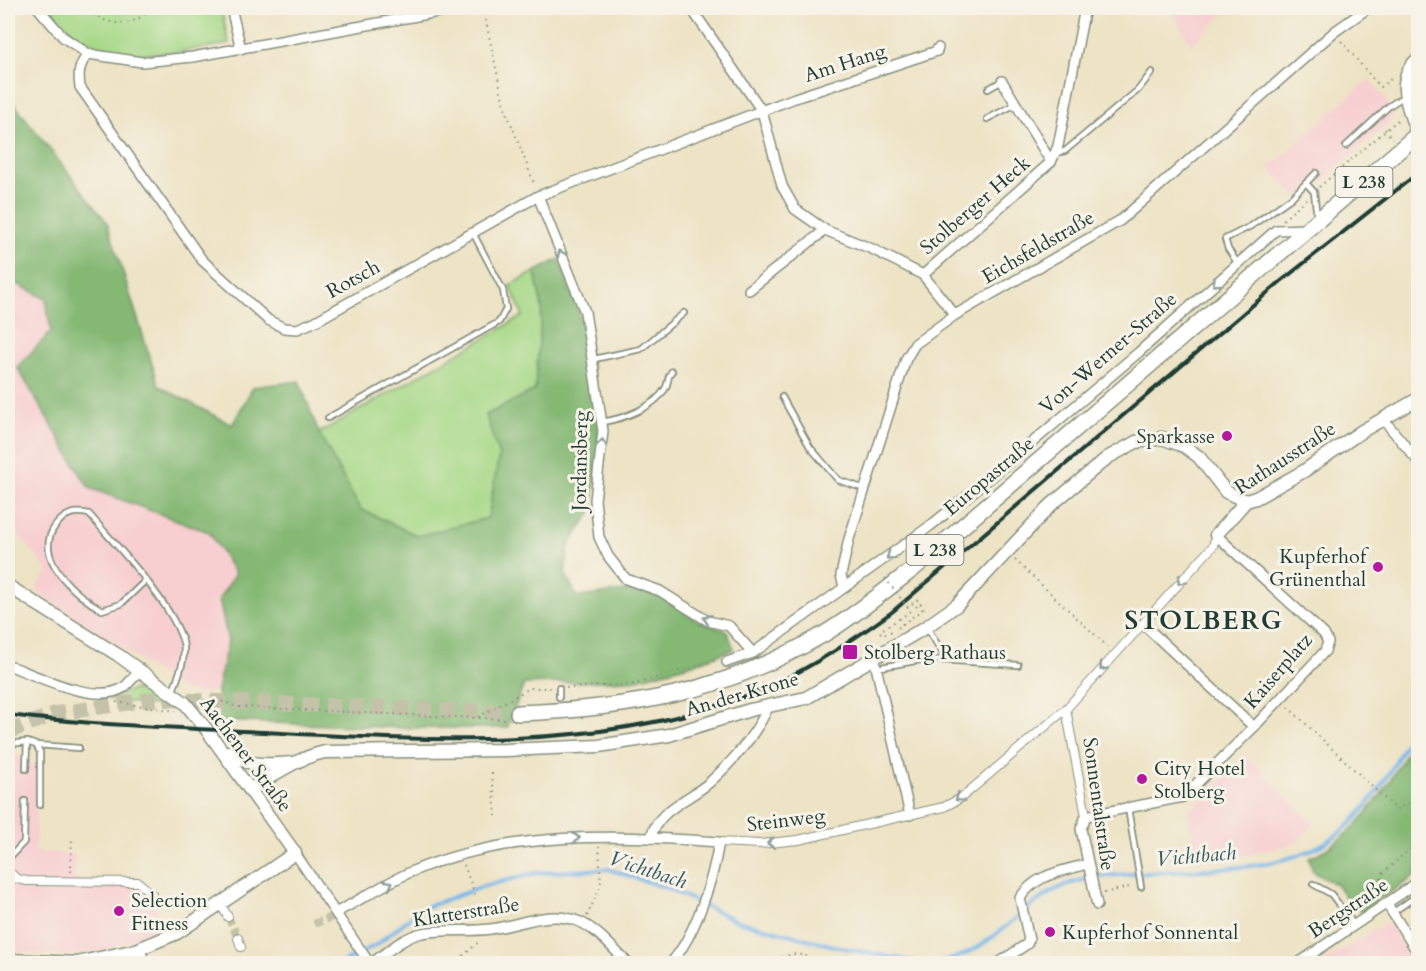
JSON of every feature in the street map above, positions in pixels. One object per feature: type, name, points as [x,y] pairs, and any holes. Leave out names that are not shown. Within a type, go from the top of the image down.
[{"type":"main road","name":"Europastraße","points":[[520,711],[589,710],[674,696],[723,681],[825,633],[913,569],[1418,135]]},
{"type":"street","points":[[38,8],[63,37],[88,54],[142,62],[241,49],[460,8]]},
{"type":"street","points":[[231,8],[241,49]]},
{"type":"street","points":[[691,8],[762,111],[787,198],[795,208],[825,230],[872,249],[923,275],[955,315]]},
{"type":"street","name":"Stolberger Heck","points":[[923,275],[1053,157],[1085,8]]},
{"type":"street","name":"Eichsfeldstraße","points":[[844,587],[841,575],[865,489],[910,352],[924,336],[955,315],[1121,220],[1334,32],[1368,8]]},
{"type":"street","name":"Am Hang","points":[[762,111],[938,51],[938,48]]},
{"type":"street","name":"Rotsch","points":[[88,54],[81,63],[78,75],[80,87],[202,260],[252,307],[268,320],[284,328],[297,329],[315,322],[538,196],[762,111]]},
{"type":"street","points":[[1418,135],[1406,96],[1406,73],[1419,59]]},
{"type":"street","name":"Stolberger Heck","points":[[1002,81],[1053,157]]},
{"type":"street","name":"Jordansberg","points":[[538,196],[585,312],[594,359],[602,422],[595,500],[599,537],[608,556],[626,579],[660,591],[679,601],[697,616],[729,626],[753,653]]},
{"type":"street","points":[[1276,230],[1314,226]]},
{"type":"street","points":[[749,291],[825,230]]},
{"type":"street","name":"Von-Werner-Straße","points":[[727,662],[753,653],[930,526],[995,474],[1276,230]]},
{"type":"street","name":"Rathausstraße","points":[[1143,624],[1213,546],[1216,536],[1246,501],[1256,498],[1304,471],[1383,419],[1419,399]]},
{"type":"street","points":[[1383,419],[1419,461]]},
{"type":"street","name":"An der Krone","points":[[251,789],[292,763],[307,756],[325,752],[506,750],[599,746],[669,735],[770,705],[806,698],[875,663],[907,638],[957,605],[1051,505],[1107,458],[1125,446],[1148,439],[1167,439],[1184,446],[1199,457],[1226,492],[1246,501]]},
{"type":"street","name":"Kaiserplatz","points":[[1143,624],[1254,727],[1325,651],[1327,640],[1216,536]]},
{"type":"street","name":"Aachener Straße","points":[[8,586],[185,703],[251,789],[369,961]]},
{"type":"street","name":"Steinweg","points":[[336,915],[413,871],[494,846],[533,841],[651,838],[760,844],[798,840],[944,807],[961,798],[1066,709],[1143,624]]},
{"type":"street","points":[[875,663],[910,815]]},
{"type":"street","points":[[8,666],[88,693],[107,693],[124,688],[139,671]]},
{"type":"street","points":[[651,838],[652,831],[663,816],[711,781],[761,723],[770,705]]},
{"type":"street","name":"Sonnentalstraße","points":[[1066,709],[1086,816],[1081,829],[1097,905]]},
{"type":"street","points":[[1086,816],[1183,797],[1254,727]]},
{"type":"street","points":[[219,746],[240,761],[262,766],[292,763]]},
{"type":"street","points":[[670,963],[683,946],[697,915],[714,871],[719,842]]},
{"type":"street","points":[[8,960],[77,963],[140,949],[177,933],[295,853]]},
{"type":"street","points":[[997,963],[1027,944],[1029,935],[1020,898],[1034,880],[1088,867]]},
{"type":"street","points":[[8,871],[17,879],[27,881],[138,882],[152,894]]},
{"type":"street","name":"Bergstraße","points":[[1297,963],[1350,919],[1384,906],[1419,882]]},
{"type":"street","points":[[220,903],[228,917]]},
{"type":"street","points":[[1384,906],[1392,913],[1419,953]]},
{"type":"street","name":"Klatterstraße","points":[[369,961],[408,938],[422,933],[489,929],[519,924],[540,916],[561,917],[582,923],[629,963]]},
{"type":"street","points":[[238,938],[241,947]]},
{"type":"street","points":[[140,949],[146,963]]},
{"type":"lane","points":[[1053,157],[1065,151],[1138,90],[1152,72]]},
{"type":"lane","points":[[988,89],[1002,81]]},
{"type":"lane","points":[[1346,146],[1389,106],[1406,96]]},
{"type":"lane","points":[[987,119],[1016,104]]},
{"type":"lane","points":[[1238,264],[1228,249],[1225,239],[1272,212],[1291,198],[1316,173]]},
{"type":"lane","points":[[1306,183],[1314,192],[1314,226]]},
{"type":"lane","points":[[328,418],[499,322],[506,309],[503,290],[473,233]]},
{"type":"lane","points":[[594,359],[641,349],[684,313]]},
{"type":"lane","points":[[602,422],[618,420],[631,414],[660,395],[666,389],[672,371]]},
{"type":"lane","points":[[782,397],[810,447],[838,480],[865,489]]},
{"type":"lane","points":[[145,581],[121,604],[102,610],[84,600],[64,580],[52,561],[47,544],[54,528],[64,516],[76,512],[89,514],[145,581],[166,607],[183,642],[183,660],[172,694]]},
{"type":"lane","points":[[930,624],[946,659]]},
{"type":"lane","points":[[875,663],[946,659],[1018,665]]},
{"type":"lane","points":[[559,688],[559,697]]},
{"type":"lane","points":[[8,744],[27,742],[36,745],[79,748]]},
{"type":"lane","points":[[26,769],[27,742]]},
{"type":"lane","points":[[36,745],[40,752],[40,805]]},
{"type":"lane","points":[[8,859],[24,842],[26,801]]},
{"type":"lane","points":[[1128,808],[1139,864],[1140,885]]},
{"type":"lane","points":[[1313,884],[1327,890],[1350,919]]},
{"type":"lane","points":[[1392,913],[1419,895]]},
{"type":"path","points":[[83,8],[102,19],[126,24],[136,20],[151,8]]},
{"type":"path","points":[[483,8],[504,105],[538,196]]},
{"type":"path","points":[[1341,42],[1380,87],[1391,78]]},
{"type":"path","points":[[1276,230],[1281,222],[1385,129],[1410,112]]},
{"type":"path","points":[[1006,551],[1110,649],[1118,651]]},
{"type":"path","points":[[885,578],[912,609]]},
{"type":"path","points":[[912,604],[917,600],[920,603],[930,624]]},
{"type":"path","points":[[920,603],[900,619],[903,624],[924,608]]},
{"type":"path","points":[[895,630],[903,624],[899,619],[882,630],[883,635],[895,630],[904,633],[907,638]]},
{"type":"path","points":[[476,718],[530,688],[634,684],[715,659],[727,662]]},
{"type":"path","points":[[88,693],[106,701],[168,711],[178,711],[185,703],[196,700],[204,702],[218,700],[238,707],[476,718],[520,711]]},
{"type":"path","points":[[510,699],[520,711]]},
{"type":"path","points":[[1280,699],[1369,787],[1397,810],[1419,796]]},
{"type":"path","points":[[492,773],[496,816]]},
{"type":"path","points":[[71,873],[72,836]]},
{"type":"path","points":[[1384,906],[1378,887],[1382,874],[1419,842]]},
{"type":"path","points":[[461,856],[476,897]]},
{"type":"path","points":[[582,923],[589,914],[601,881],[599,861]]},
{"type":"path","points":[[1104,893],[1107,890],[1140,885]]},
{"type":"path","points":[[1419,910],[1414,913],[1419,919]]},
{"type":"path","points":[[454,963],[482,939]]},
{"type":"path","points":[[772,963],[788,954],[811,957],[824,963]]},
{"type":"path","points":[[693,959],[720,963]]},
{"type":"shaded area","points":[[1171,8],[1229,8],[1191,45]]},
{"type":"shaded area","points":[[1369,79],[1386,99],[1393,118],[1301,201],[1269,168]]},
{"type":"shaded area","points":[[8,279],[46,299],[89,488],[209,532],[235,575],[220,599],[228,641],[217,690],[202,693],[185,691],[35,590],[48,571],[8,521],[8,494],[14,489],[8,483]]},
{"type":"shaded area","points":[[1244,755],[1314,823],[1296,843],[1253,854],[1198,859],[1187,809],[1195,807]]},
{"type":"shaded area","points":[[19,756],[37,766],[35,852],[75,854],[75,880],[141,880],[167,926],[103,951],[70,956],[8,952],[8,758]]},
{"type":"shaded area","points":[[1388,922],[1414,963],[1321,963]]},
{"type":"green space","points":[[48,8],[221,8],[229,44],[154,54],[109,50],[67,28]]},
{"type":"green space","points":[[8,96],[107,222],[159,386],[232,425],[253,387],[299,381],[319,433],[360,509],[418,536],[488,518],[499,456],[486,415],[535,390],[542,308],[535,272],[559,259],[579,313],[591,360],[599,431],[592,511],[569,545],[565,573],[577,597],[633,590],[658,596],[676,604],[696,620],[727,631],[734,649],[693,664],[634,680],[524,684],[507,728],[410,728],[220,721],[217,690],[228,641],[219,599],[235,574],[209,532],[89,488],[17,367],[51,332],[46,299],[8,279]]},
{"type":"green space","points":[[535,272],[542,308],[535,390],[486,415],[499,456],[488,518],[418,536],[360,509],[319,433],[523,316],[510,285]]},
{"type":"green space","points":[[135,689],[158,697],[177,709],[107,699]]},
{"type":"green space","points":[[1418,729],[1418,874],[1361,912],[1352,906],[1337,885],[1313,872],[1309,858],[1328,848],[1360,820],[1387,785]]},
{"type":"waterway","name":"Vichtbach","points":[[931,964],[953,959],[973,950],[1040,900],[1057,889],[1075,882],[1097,877],[1257,865],[1309,851],[1346,828],[1375,795],[1388,776],[1418,717]]},
{"type":"waterway","name":"Vichtbach","points":[[340,964],[376,945],[421,909],[484,886],[537,873],[608,869],[667,888],[737,921],[834,946],[925,964]]},
{"type":"tunnel","points":[[8,732],[54,714],[154,699],[518,713]]},
{"type":"tunnel","points":[[228,917],[238,938]]},
{"type":"tunnel","points":[[314,924],[332,917]]},
{"type":"railway","points":[[8,715],[167,728],[381,738],[500,739],[619,728],[676,717],[754,693],[795,674],[892,612],[1280,282],[1418,173]]},
{"type":"place","name":"Sparkasse","points":[[1227,436]]},
{"type":"place","name":"Kupferhof Grünenthal","points":[[1378,567]]},
{"type":"place","name":"Stolberg Rathaus","points":[[850,652]]},
{"type":"place","name":"City Hotel Stolberg","points":[[1142,779]]},
{"type":"place","name":"Selection Fitness","points":[[119,911]]},
{"type":"place","name":"Kupferhof Sonnental","points":[[1050,932]]},
{"type":"district","name":"STOLBERG","points":[[1204,620]]}]
